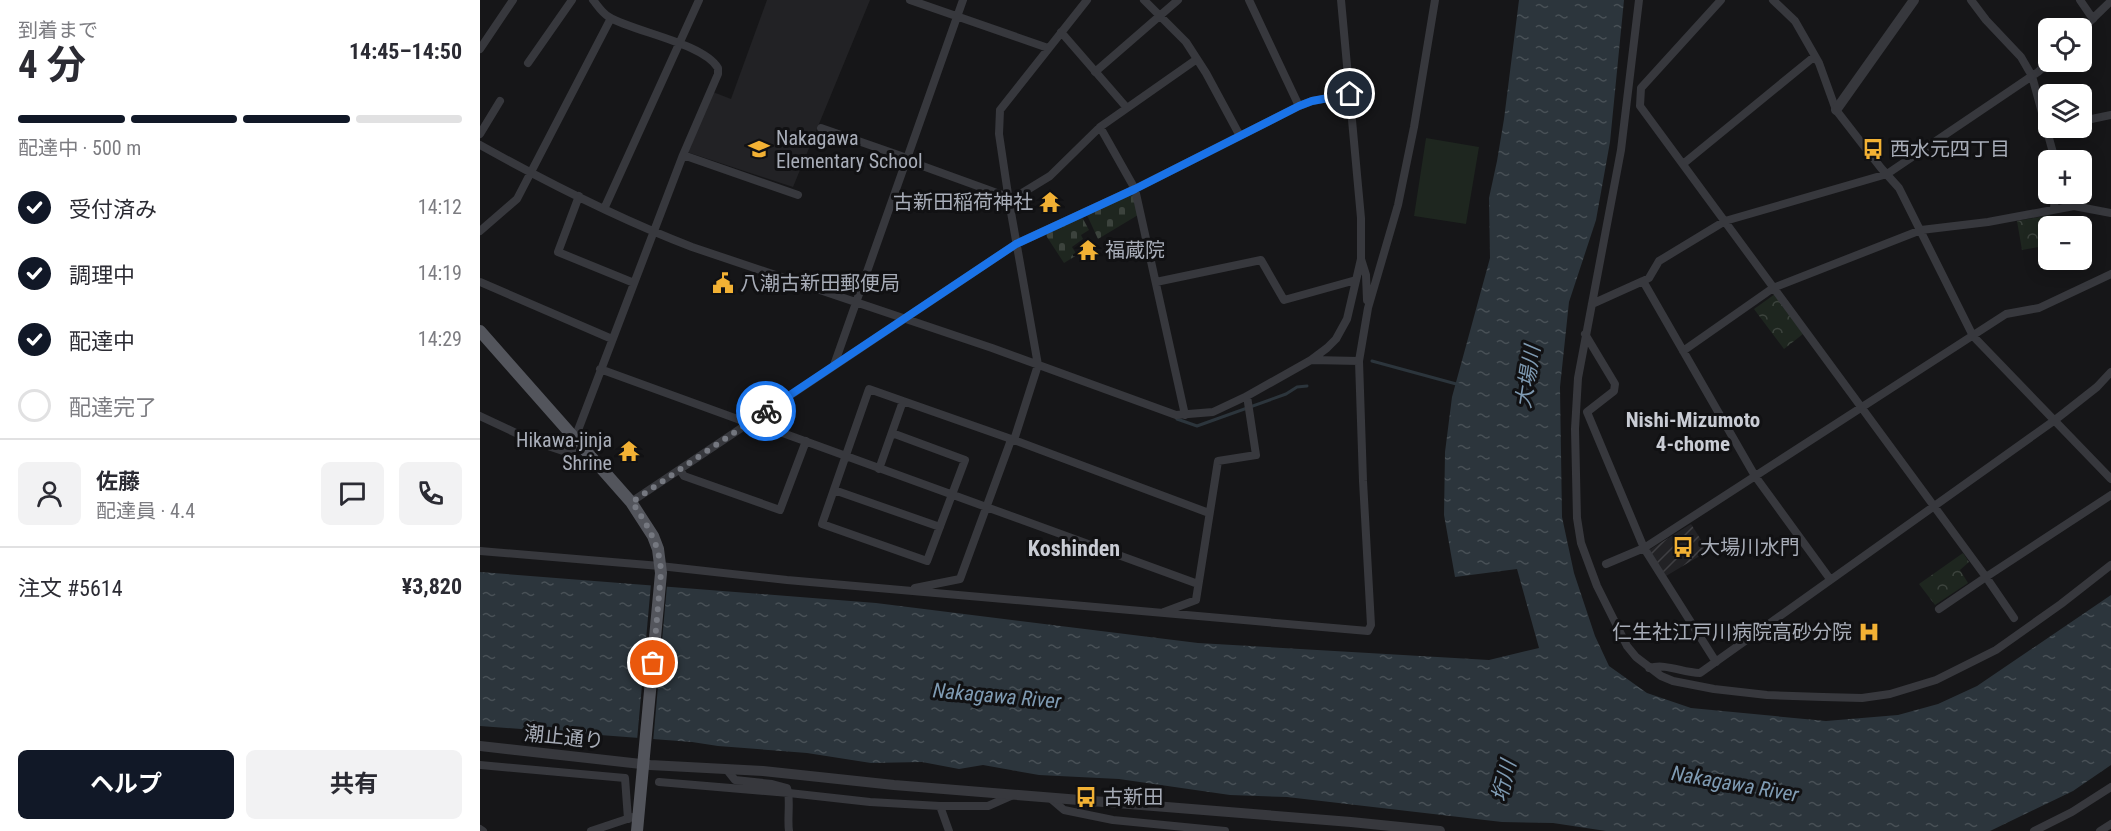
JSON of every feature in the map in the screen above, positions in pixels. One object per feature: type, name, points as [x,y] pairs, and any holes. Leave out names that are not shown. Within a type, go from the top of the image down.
[{"type":"main road","points":[[480,331],[632,502],[653,536],[658,549],[661,569],[644,759],[634,817],[638,831]]},
{"type":"street","points":[[480,49],[513,0]]},
{"type":"street","points":[[528,63],[572,0]]},
{"type":"street","points":[[480,416],[533,441],[569,453],[577,441],[600,369],[683,154],[718,74],[718,68],[713,61],[680,44],[611,18],[593,0]]},
{"type":"street","points":[[604,209],[699,0]]},
{"type":"street","points":[[910,0],[1048,48]]},
{"type":"street","points":[[834,366],[963,0]]},
{"type":"street","points":[[910,590],[924,585],[960,579],[1038,365],[1008,199],[999,134],[1000,110],[1087,0]]},
{"type":"street","points":[[1144,0],[1186,42],[1240,136]]},
{"type":"street","points":[[1095,72],[1178,0]]},
{"type":"street","points":[[1249,0],[1299,106]]},
{"type":"street","points":[[1341,0],[1360,198],[1361,259],[1368,308]]},
{"type":"street","points":[[480,551],[1368,631],[1371,625],[1359,361],[1368,308],[1398,205],[1420,94],[1435,0]]},
{"type":"street","points":[[1639,0],[1621,150],[1585,334],[1576,393],[1576,494],[1581,543],[1597,586],[1627,646],[1649,668],[1673,681],[1714,689],[1741,693],[1849,698],[1890,694],[1936,680],[1996,650],[2111,565]]},
{"type":"street","points":[[1721,0],[1641,87],[1640,106],[2014,618]]},
{"type":"street","points":[[1773,0],[1795,21],[1815,56],[1836,110],[1899,188],[1973,336],[2111,479]]},
{"type":"street","points":[[1836,110],[1914,0]]},
{"type":"street","points":[[1971,0],[1986,20],[2021,57],[2032,76],[2038,94]]},
{"type":"street","points":[[2080,0],[2093,19],[2111,1]]},
{"type":"street","points":[[480,231],[517,199],[611,18]]},
{"type":"street","points":[[1060,32],[1127,108]]},
{"type":"street","points":[[1683,164],[1815,56]]},
{"type":"street","points":[[1008,199],[1050,176],[1100,127],[1197,59]]},
{"type":"street","points":[[1592,304],[1649,278],[1659,261],[1725,221],[1887,174],[2038,71]]},
{"type":"street","points":[[632,502],[1016,244],[1135,189],[1299,106],[1312,101],[1350,94]]},
{"type":"street","points":[[480,134],[500,101]]},
{"type":"street","points":[[2092,119],[2111,115]]},
{"type":"street","points":[[1100,127],[1135,189],[1185,415]]},
{"type":"street","points":[[821,128],[1008,199]]},
{"type":"street","points":[[480,145],[653,232],[1176,415],[1213,412],[1247,396],[1311,360],[1327,348],[1336,339],[1347,320],[1361,259]]},
{"type":"street","points":[[683,154],[798,195]]},
{"type":"street","points":[[579,196],[558,252],[634,283]]},
{"type":"street","points":[[2054,204],[2054,209]]},
{"type":"street","points":[[1683,351],[1773,288],[1921,230],[1988,222],[2074,206],[2111,213]]},
{"type":"street","points":[[1156,282],[1261,260],[1284,300],[1356,280]]},
{"type":"street","points":[[1606,564],[1644,548],[2006,314],[2039,308],[2105,279],[2111,274]]},
{"type":"street","points":[[1643,281],[1755,477],[1830,579]]},
{"type":"street","points":[[480,282],[612,339]]},
{"type":"street","points":[[1585,334],[1615,384],[1614,391],[1587,412],[1644,548],[1716,662]]},
{"type":"street","points":[[1311,360],[1359,361]]},
{"type":"street","points":[[600,369],[743,421],[746,425]]},
{"type":"street","points":[[1649,668],[1663,665],[1700,673],[2055,420],[2097,387],[2111,372]]},
{"type":"street","points":[[891,433],[965,460],[927,561],[822,524],[870,389],[1209,513]]},
{"type":"street","points":[[1161,614],[1196,600],[1218,461],[1256,455],[1247,396]]},
{"type":"street","points":[[879,468],[903,401]]},
{"type":"street","points":[[755,419],[758,424],[1198,584]]},
{"type":"street","points":[[680,470],[684,476],[780,510],[806,441]]},
{"type":"street","points":[[834,490],[940,527]]},
{"type":"street","points":[[1939,609],[2111,495]]},
{"type":"street","name":"潮止通り","points":[[480,748],[644,759],[727,770],[1350,826],[1440,831]]},
{"type":"street","points":[[480,765],[626,778],[634,817],[591,831]]},
{"type":"street","points":[[727,770],[735,780],[787,788],[789,831]]},
{"type":"street","points":[[659,782],[870,802],[940,806],[988,806],[1014,795]]},
{"type":"street","points":[[2034,831],[2072,812],[2111,787]]},
{"type":"street","points":[[1050,798],[1064,810],[1113,820],[1174,829],[1225,831]]},
{"type":"street","points":[[940,806],[949,831]]},
{"type":"street","points":[[1112,831],[1113,820]]},
{"type":"street","points":[[2100,831],[2111,824]]},
{"type":"shaded area","points":[[767,0],[870,0],[793,187],[687,152],[713,92],[731,99]]},
{"type":"shaded area","points":[[1691,524],[1708,551],[1666,576],[1649,550]]},
{"type":"green space","points":[[1426,138],[1479,147],[1466,224],[1414,216]]},
{"type":"green space","points":[[1131,195],[1138,215],[1098,239],[1087,215]]},
{"type":"green space","points":[[1082,217],[1089,230],[1081,235],[1083,239],[1072,247],[1077,255],[1064,263],[1045,234]]},
{"type":"green space","points":[[2038,217],[2038,247],[2022,250],[2017,221]]},
{"type":"green space","points":[[1775,294],[1803,334],[1784,349],[1754,309]]},
{"type":"green space","points":[[1963,553],[1969,562],[1960,570],[1968,583],[1935,605],[1919,584]]},
{"type":"water","points":[[1519,0],[1624,0],[1610,142],[1596,220],[1569,302],[1560,387],[1562,517],[1574,573],[1595,636],[1609,666],[1647,693],[1691,708],[1826,721],[1898,715],[1938,704],[1977,686],[2111,595],[2111,765],[2073,791],[1990,831],[1606,831],[1553,823],[1502,822],[1287,797],[1230,795],[1119,779],[1039,775],[983,765],[959,769],[922,762],[871,763],[807,753],[692,742],[480,726],[480,572],[876,603],[1198,643],[1489,660],[1539,648],[1517,569],[1455,577],[1444,515],[1445,452],[1452,397],[1490,258],[1489,198],[1504,119]]},
{"type":"pier","points":[[651,584],[667,585],[653,742],[637,741]]},
{"type":"waterway","points":[[1372,361],[1460,385]]},
{"type":"waterway","points":[[1177,419],[1197,426],[1286,394],[1297,387],[1307,386]]},
{"type":"way so far","points":[[653,663],[661,573],[660,560],[653,536],[632,502],[766,411]]},
{"type":"place","name":"Nakagawa Elementary School","points":[[759,149]]},
{"type":"place","name":"西水元四丁目","points":[[1873,149]]},
{"type":"place","name":"古新田稲荷神社","points":[[1050,202]]},
{"type":"place","name":"福蔵院","points":[[1088,250]]},
{"type":"place","name":"八潮古新田郵便局","points":[[723,283]]},
{"type":"place","name":"Hikawa-jinja Shrine","points":[[629,451]]},
{"type":"place","name":"大場川水門","points":[[1683,547]]},
{"type":"place","name":"仁生社江戸川病院高砂分院","points":[[1869,632]]},
{"type":"place","name":"古新田","points":[[1086,797]]},
{"type":"district","name":"Nishi-Mizumoto 4-chome","points":[[1693,432]]},
{"type":"district","name":"Koshinden","points":[[1074,548]]},
{"type":"route","points":[[766,411],[1016,244],[1135,189],[1299,106],[1312,101],[1350,94]]},
{"type":"water label","name":"大場川","points":[[1528,377]]},
{"type":"water label","name":"Nakagawa River","points":[[997,696]]},
{"type":"water label","name":"垳川","points":[[1504,781]]},
{"type":"water label","name":"Nakagawa River","points":[[1735,784]]}]
